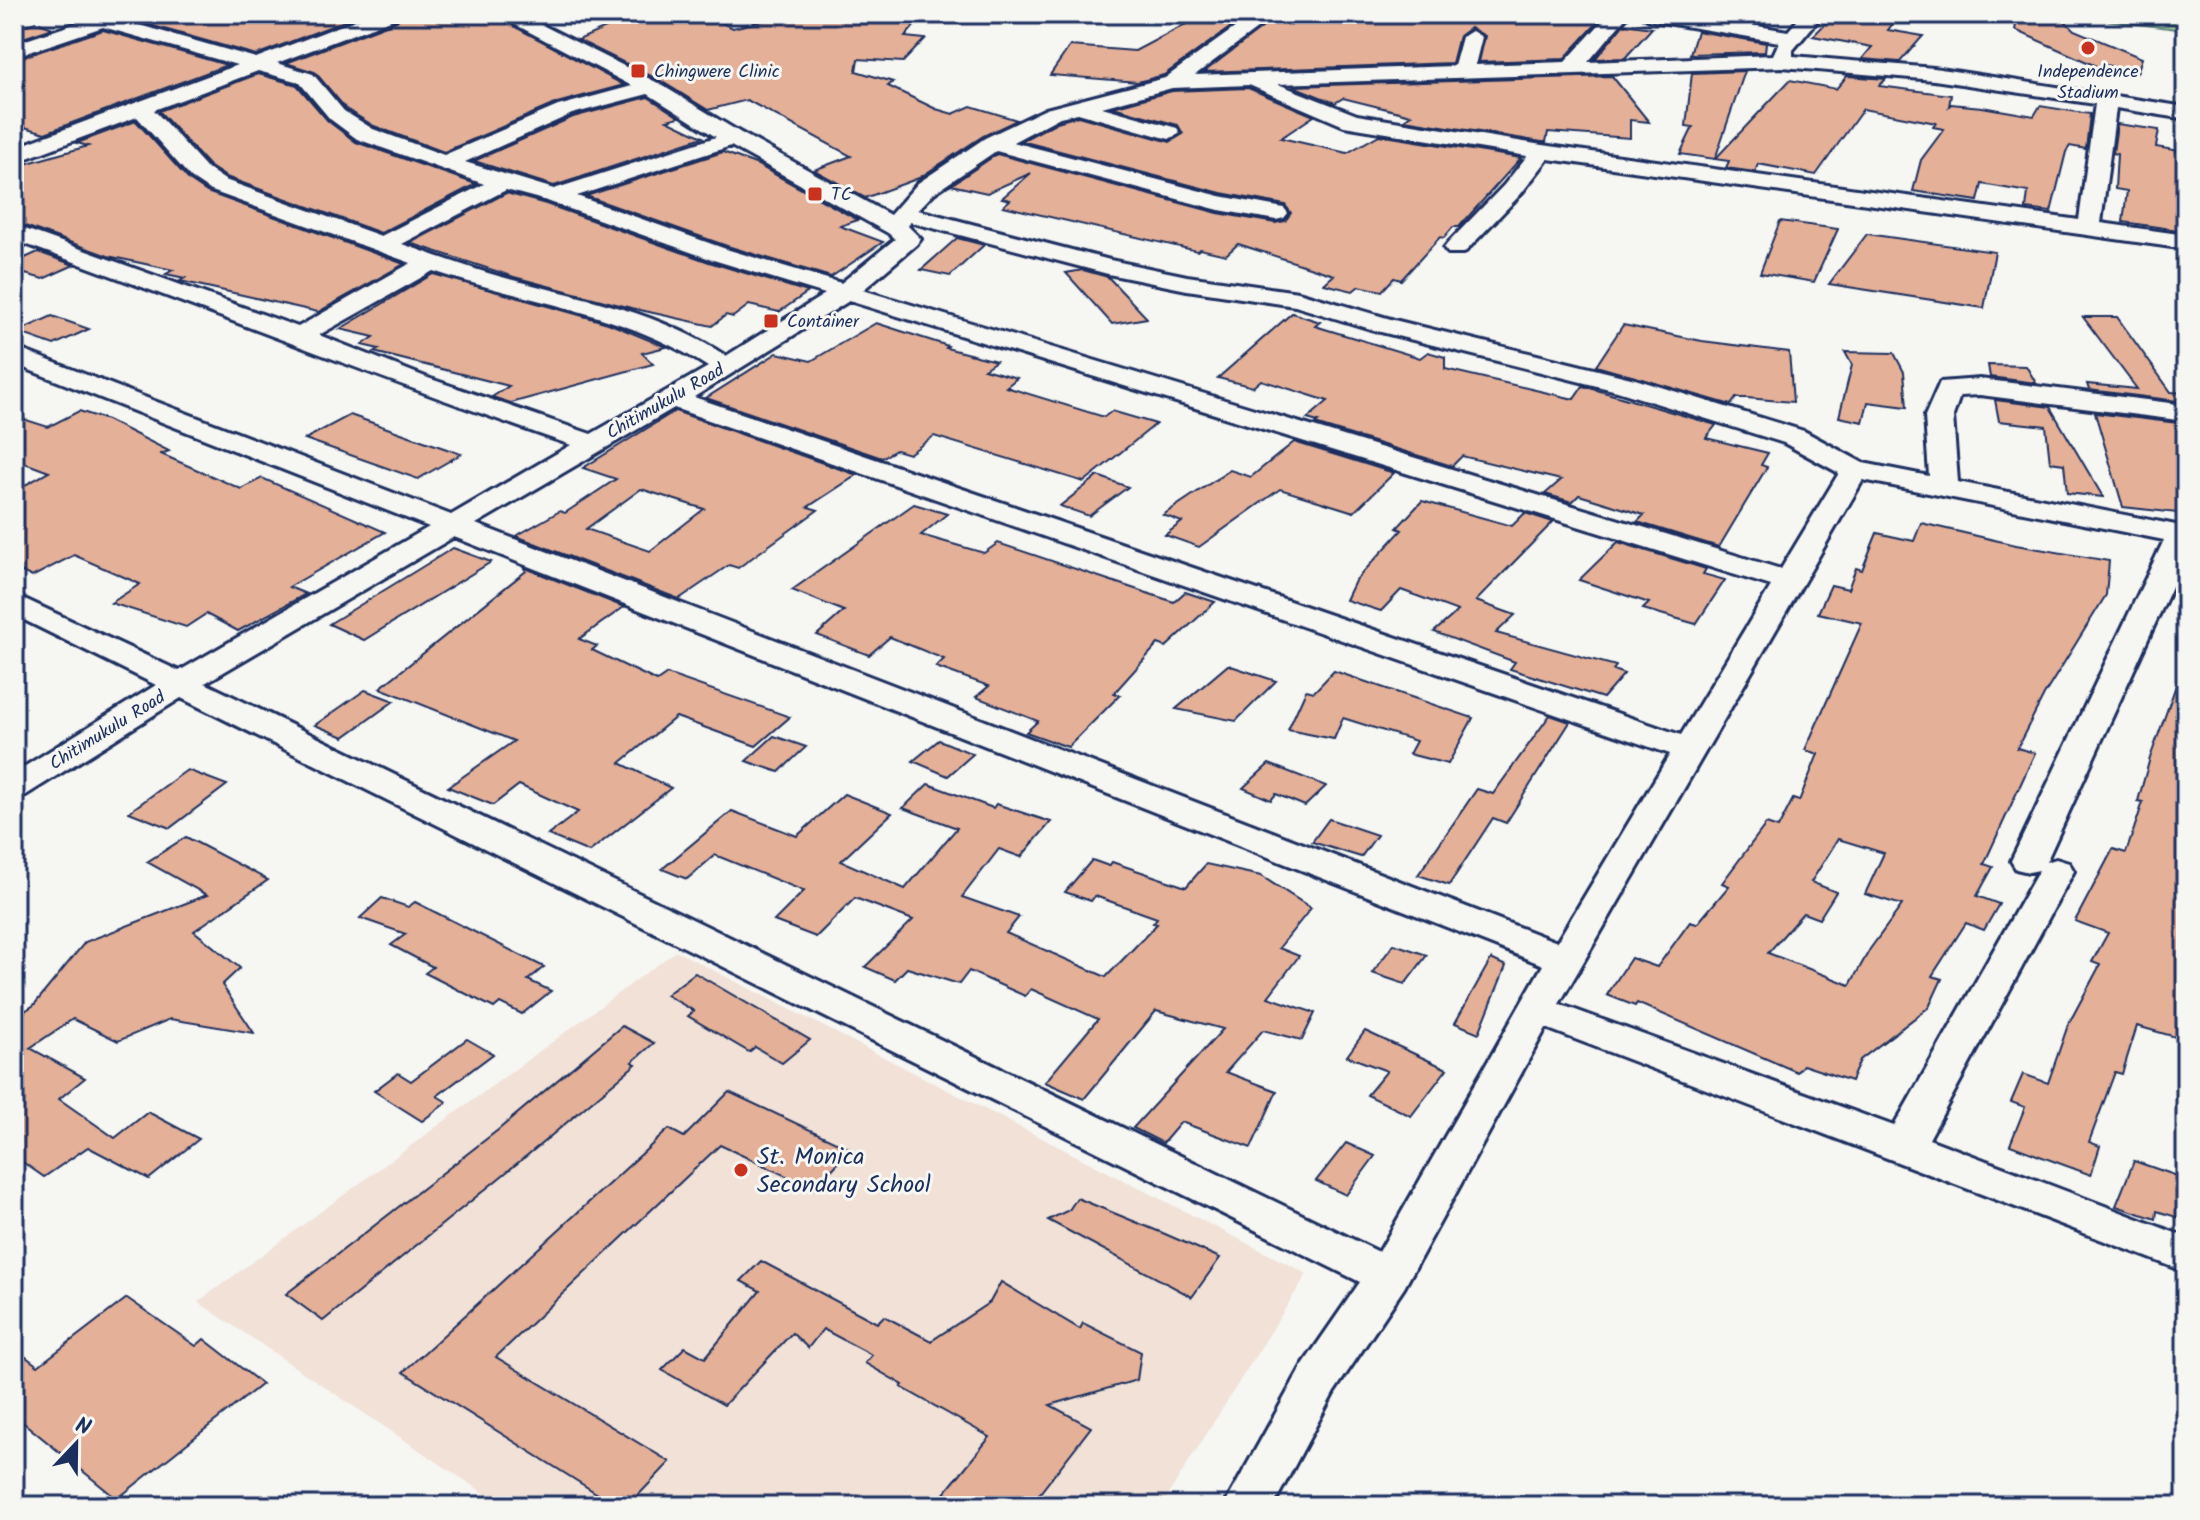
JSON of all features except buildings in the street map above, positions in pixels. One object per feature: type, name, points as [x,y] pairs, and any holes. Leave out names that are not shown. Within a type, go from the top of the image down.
[{"type":"street","points":[[79,14],[306,78],[337,115],[365,134],[503,183],[555,196],[718,254],[1790,582]]},
{"type":"street","points":[[14,156],[389,14]]},
{"type":"street","points":[[505,14],[651,87],[733,138],[899,221],[1187,283],[1298,299],[1386,326],[1626,385],[1794,437],[1855,470],[2183,536],[2043,866],[1904,1146]]},
{"type":"street","points":[[1172,82],[1267,14]]},
{"type":"street","points":[[1571,68],[1619,14]]},
{"type":"street","points":[[1649,14],[1793,38]]},
{"type":"street","points":[[1782,61],[1783,49],[1813,14]]},
{"type":"street","points":[[14,51],[102,21]]},
{"type":"street","points":[[1463,72],[1472,37]]},
{"type":"street","points":[[899,221],[926,188],[993,143],[1053,113],[1172,82],[1782,61],[1851,64],[1927,73],[2186,113]]},
{"type":"street","points":[[1247,80],[1352,121],[1542,152],[2186,242]]},
{"type":"street","points":[[448,161],[565,110],[651,87]]},
{"type":"street","points":[[2089,229],[2106,100]]},
{"type":"street","points":[[1077,106],[1169,133]]},
{"type":"street","points":[[141,109],[199,173],[217,185],[432,262],[660,329],[697,346],[726,367]]},
{"type":"street","points":[[555,196],[733,138]]},
{"type":"street","points":[[993,143],[1219,203],[1276,213]]},
{"type":"street","points":[[1456,248],[1512,190],[1542,152]]},
{"type":"street","points":[[385,243],[503,183]]},
{"type":"street","name":"Chitimukulu Road","points":[[14,788],[182,683],[726,367],[846,292],[909,239],[899,221]]},
{"type":"street","points":[[14,232],[92,258],[419,384],[591,443]]},
{"type":"street","points":[[299,337],[340,311],[432,262]]},
{"type":"street","points":[[14,355],[1567,960]]},
{"type":"street","points":[[1944,486],[1939,416],[1949,388],[1980,387],[2186,413]]},
{"type":"street","points":[[671,398],[1691,750]]},
{"type":"street","points":[[1248,1506],[1318,1379],[1388,1276],[1536,1010],[1855,470]]},
{"type":"street","points":[[14,603],[1388,1276]]},
{"type":"street","points":[[1536,1010],[1904,1146],[2186,1255]]},
{"type":"shaded area","name":"St. Monica Secondary School","points":[[676,951],[1307,1274],[1161,1506],[503,1506],[198,1302]]},
{"type":"green space","points":[[2105,14],[2186,14],[2186,30],[2104,20]]},
{"type":"place","name":"Independence Stadium","points":[[2088,48]]},
{"type":"place","name":"Chingwere Clinic","points":[[638,71]]},
{"type":"place","name":"TC","points":[[815,194]]},
{"type":"place","name":"Container","points":[[771,321]]},
{"type":"place","name":"St. Monica Secondary School","points":[[741,1170]]}]
